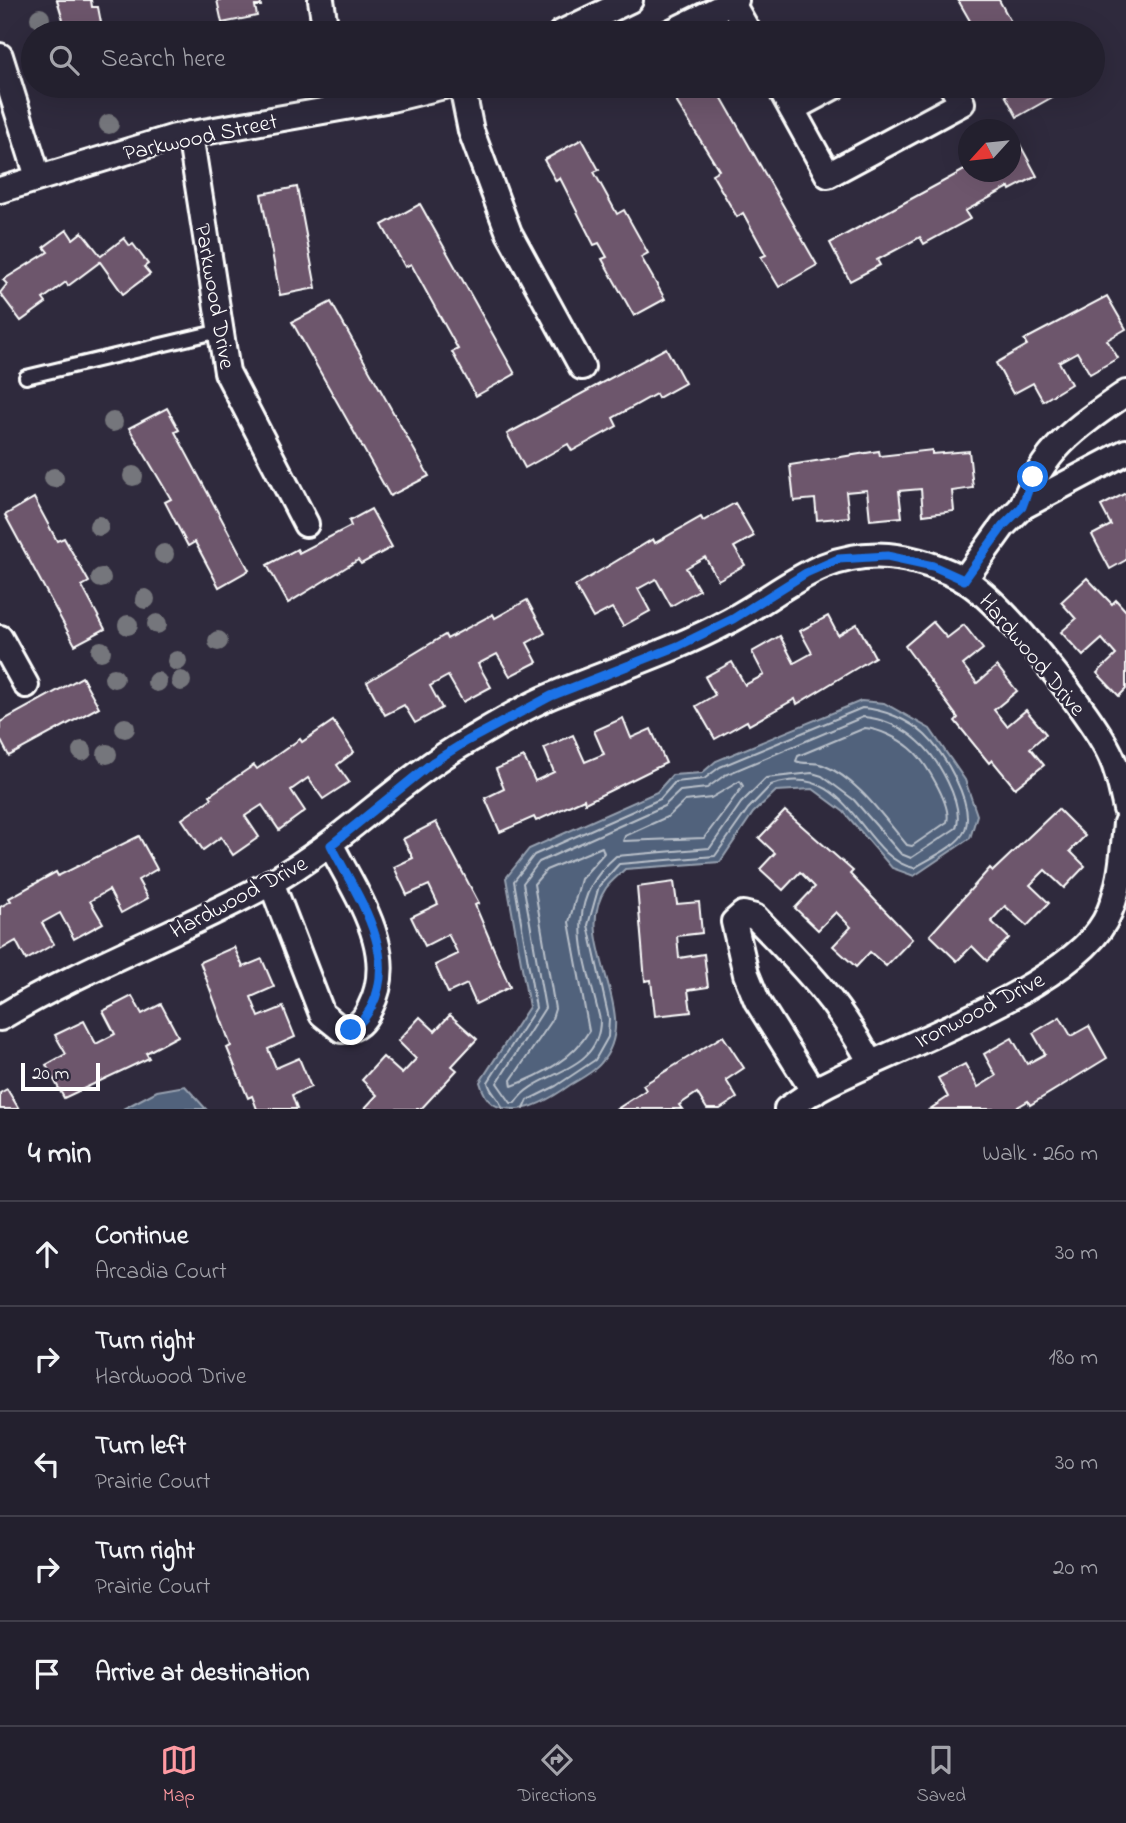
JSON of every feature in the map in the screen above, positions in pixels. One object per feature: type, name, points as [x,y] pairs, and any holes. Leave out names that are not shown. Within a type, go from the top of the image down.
[{"type":"street","points":[[321,0],[324,21]]},
{"type":"street","points":[[586,21],[630,0]]},
{"type":"street","points":[[693,21],[733,1],[743,21]]},
{"type":"street","points":[[0,55],[37,177]]},
{"type":"street","name":"Parkwood Street","points":[[0,190],[190,134],[331,98]]},
{"type":"street","points":[[464,98],[471,131],[509,233],[582,366]]},
{"type":"street","points":[[786,98],[828,175],[962,103],[959,98]]},
{"type":"street","points":[[792,109],[813,98]]},
{"type":"street","name":"Parkwood Drive","points":[[190,134],[227,372],[306,524]]},
{"type":"street","points":[[1022,507],[1033,477],[1054,449],[1084,422],[1126,393]]},
{"type":"street","points":[[964,580],[1003,526],[1022,507],[1126,452]]},
{"type":"street","name":"Hardwood Drive","points":[[0,1018],[271,882],[331,845],[433,762],[467,741],[551,696],[678,646],[733,619],[806,573],[838,559],[887,556],[933,566],[964,580],[1008,619],[1076,702],[1110,753],[1122,777],[1126,809]]},
{"type":"street","points":[[0,638],[26,685]]},
{"type":"street","name":"Ironwood Drive","points":[[787,1109],[871,1063],[1011,997],[1083,951],[1105,920],[1122,873],[1126,823]]},
{"type":"street","points":[[271,882],[322,1014],[342,1030],[357,1026],[375,1000],[379,985],[380,951],[370,922],[331,845]]},
{"type":"street","points":[[814,1092],[757,1001],[746,974],[734,922],[743,914],[755,917],[819,982],[851,1025],[871,1063]]},
{"type":"lane","points":[[26,377],[220,331]]},
{"type":"water","points":[[861,701],[884,703],[930,729],[965,780],[977,815],[970,838],[914,876],[892,868],[844,812],[813,789],[776,791],[753,813],[720,862],[625,869],[606,888],[597,909],[596,931],[615,1022],[612,1043],[601,1063],[558,1093],[531,1107],[503,1108],[492,1104],[485,1096],[480,1082],[529,1007],[506,878],[529,849],[657,792],[672,775],[702,773],[716,761]]},
{"type":"water","points":[[185,1086],[206,1109],[123,1109],[157,1091]]},
{"type":"building","points":[[57,0],[91,0],[92,7],[98,7],[101,21],[63,21]]},
{"type":"building","points":[[217,0],[260,0],[261,6],[255,6],[257,16],[222,21]]},
{"type":"building","points":[[958,0],[999,0],[1010,21],[970,21]]},
{"type":"building","points":[[681,98],[722,98],[817,265],[779,287],[761,257],[766,255],[743,213],[737,217],[712,174],[719,170],[676,101]]},
{"type":"building","points":[[1007,98],[1051,98],[1017,117]]},
{"type":"building","points":[[582,139],[599,170],[594,172],[617,214],[624,210],[648,253],[641,257],[665,299],[634,316],[602,259],[607,257],[599,243],[594,245],[560,178],[556,181],[544,160]]},
{"type":"building","points":[[1021,147],[1037,176],[1010,190],[1009,187],[965,211],[970,219],[924,244],[920,237],[877,260],[880,265],[850,281],[830,243],[958,173],[958,182],[1021,182]]},
{"type":"building","points":[[297,187],[316,288],[280,295],[261,194]]},
{"type":"building","points":[[420,204],[515,374],[476,396],[452,352],[458,349],[411,264],[405,267],[382,225]]},
{"type":"building","points":[[67,230],[73,239],[82,232],[101,256],[124,238],[130,246],[133,244],[148,264],[144,267],[150,274],[123,294],[100,262],[68,286],[66,282],[43,299],[46,303],[21,321],[0,293],[7,284],[3,280],[48,252],[44,247]]},
{"type":"building","points":[[1107,296],[1126,329],[1107,340],[1118,358],[1090,374],[1077,352],[1059,362],[1071,384],[1043,401],[1033,383],[1013,394],[996,363],[1027,345],[1024,340]]},
{"type":"building","points":[[331,302],[429,476],[390,496],[292,322]]},
{"type":"building","points":[[666,348],[685,383],[658,398],[656,394],[613,418],[617,426],[572,451],[568,444],[525,468],[507,434]]},
{"type":"building","points":[[167,408],[179,430],[175,432],[249,570],[219,587],[195,542],[188,546],[165,502],[171,499],[129,428]]},
{"type":"building","points":[[932,450],[932,454],[969,451],[973,488],[952,491],[954,511],[923,515],[921,489],[899,491],[902,517],[870,520],[867,490],[846,492],[849,517],[817,520],[815,499],[794,501],[790,465],[879,451],[880,456]]},
{"type":"building","points":[[1126,493],[1126,560],[1110,569],[1092,535],[1111,525],[1101,506]]},
{"type":"building","points":[[34,498],[57,541],[64,538],[89,582],[82,586],[105,629],[75,645],[5,515]]},
{"type":"building","points":[[735,503],[754,536],[734,547],[745,565],[718,580],[705,557],[686,568],[699,590],[671,606],[656,579],[638,589],[650,611],[623,626],[612,608],[593,618],[575,586],[653,539],[655,543],[701,517],[703,521]]},
{"type":"building","points":[[371,509],[392,547],[361,564],[358,560],[288,603],[267,565],[297,549],[299,553],[351,526],[349,521]]},
{"type":"building","points":[[1087,578],[1112,604],[1116,600],[1126,611],[1126,689],[1119,696],[1097,673],[1116,655],[1102,639],[1083,656],[1061,632],[1076,619],[1061,602]]},
{"type":"building","points":[[527,600],[545,633],[527,643],[537,662],[510,676],[497,654],[478,664],[491,687],[463,702],[448,676],[430,686],[442,708],[415,723],[404,705],[385,715],[367,682],[445,635],[447,639],[493,614],[495,618]]},
{"type":"building","points":[[828,616],[838,635],[857,624],[875,657],[797,704],[795,699],[749,725],[747,721],[715,739],[696,706],[715,695],[705,677],[732,662],[745,685],[764,675],[752,652],[780,636],[794,663],[812,653],[800,631]]},
{"type":"building","points":[[933,622],[947,638],[964,625],[983,649],[963,665],[977,683],[997,666],[1017,691],[994,710],[1007,726],[1026,710],[1046,734],[1030,748],[1044,765],[1015,788],[992,760],[989,763],[955,721],[958,718],[905,646]]},
{"type":"building","points":[[82,677],[99,707],[9,756],[0,739],[0,722]]},
{"type":"building","points":[[623,718],[631,738],[651,729],[666,763],[585,803],[584,799],[536,821],[534,817],[500,832],[485,798],[504,789],[496,769],[524,757],[535,781],[554,772],[544,748],[573,735],[585,762],[604,754],[594,731]]},
{"type":"building","points":[[333,721],[354,752],[337,765],[349,782],[323,799],[308,778],[291,790],[305,811],[279,830],[262,805],[245,816],[259,837],[233,855],[221,837],[203,850],[182,819],[212,798],[210,795],[254,765],[257,769],[300,739],[302,742]]},
{"type":"building","points":[[1058,809],[1085,836],[1070,851],[1085,866],[1064,888],[1045,870],[1030,885],[1049,903],[1027,926],[1005,906],[991,921],[1009,938],[987,961],[972,946],[957,961],[930,935],[990,868],[993,871]]},
{"type":"building","points":[[785,811],[853,871],[850,874],[912,939],[886,966],[870,952],[856,967],[833,946],[851,927],[836,912],[818,930],[795,908],[815,887],[800,872],[783,890],[760,869],[775,853],[759,838]]},
{"type":"building","points":[[436,822],[479,903],[475,905],[510,987],[476,1004],[467,984],[448,993],[435,965],[458,954],[448,934],[425,946],[411,917],[438,904],[429,885],[407,895],[394,867],[413,858],[403,839]]},
{"type":"building","points":[[139,836],[157,869],[138,880],[148,898],[121,913],[109,890],[90,901],[103,923],[74,939],[60,913],[42,923],[54,944],[26,960],[16,941],[0,950],[0,907],[11,901],[9,898],[56,872],[58,876]]},
{"type":"building","points":[[674,882],[677,904],[699,902],[702,933],[677,936],[679,958],[704,954],[708,987],[688,990],[691,1012],[655,1016],[651,980],[645,981],[637,887]]},
{"type":"building","points":[[234,947],[243,967],[262,959],[274,987],[251,997],[259,1017],[283,1007],[295,1037],[268,1049],[276,1068],[299,1058],[311,1087],[292,1095],[297,1109],[257,1109],[252,1096],[248,1098],[227,1048],[231,1046],[200,962]]},
{"type":"building","points":[[132,996],[142,1014],[161,1004],[178,1036],[146,1053],[149,1058],[64,1098],[46,1065],[66,1054],[55,1035],[84,1021],[96,1044],[115,1034],[103,1011]]},
{"type":"building","points":[[450,1015],[477,1039],[452,1066],[457,1070],[421,1109],[364,1109],[377,1095],[362,1080],[383,1057],[402,1074],[416,1059],[398,1041],[420,1017],[435,1031]]},
{"type":"building","points":[[1060,1017],[1071,1036],[1089,1026],[1107,1058],[1030,1105],[1028,1101],[1014,1109],[930,1109],[948,1097],[938,1078],[965,1064],[978,1087],[996,1076],[984,1054],[1012,1038],[1027,1064],[1045,1054],[1033,1033]]},
{"type":"building","points":[[723,1036],[744,1068],[726,1080],[737,1098],[720,1109],[707,1109],[697,1093],[679,1105],[682,1109],[617,1109],[646,1090],[643,1085]]},
{"type":"building","points":[[7,1089],[19,1109],[0,1109],[0,1093]]},
{"type":"route","points":[[351,1030],[363,1020],[375,1000],[379,985],[380,951],[370,922],[331,845],[433,762],[551,696],[633,666],[733,619],[806,573],[838,559],[887,556],[933,566],[964,580],[1003,526],[1022,507],[1033,477]]}]
